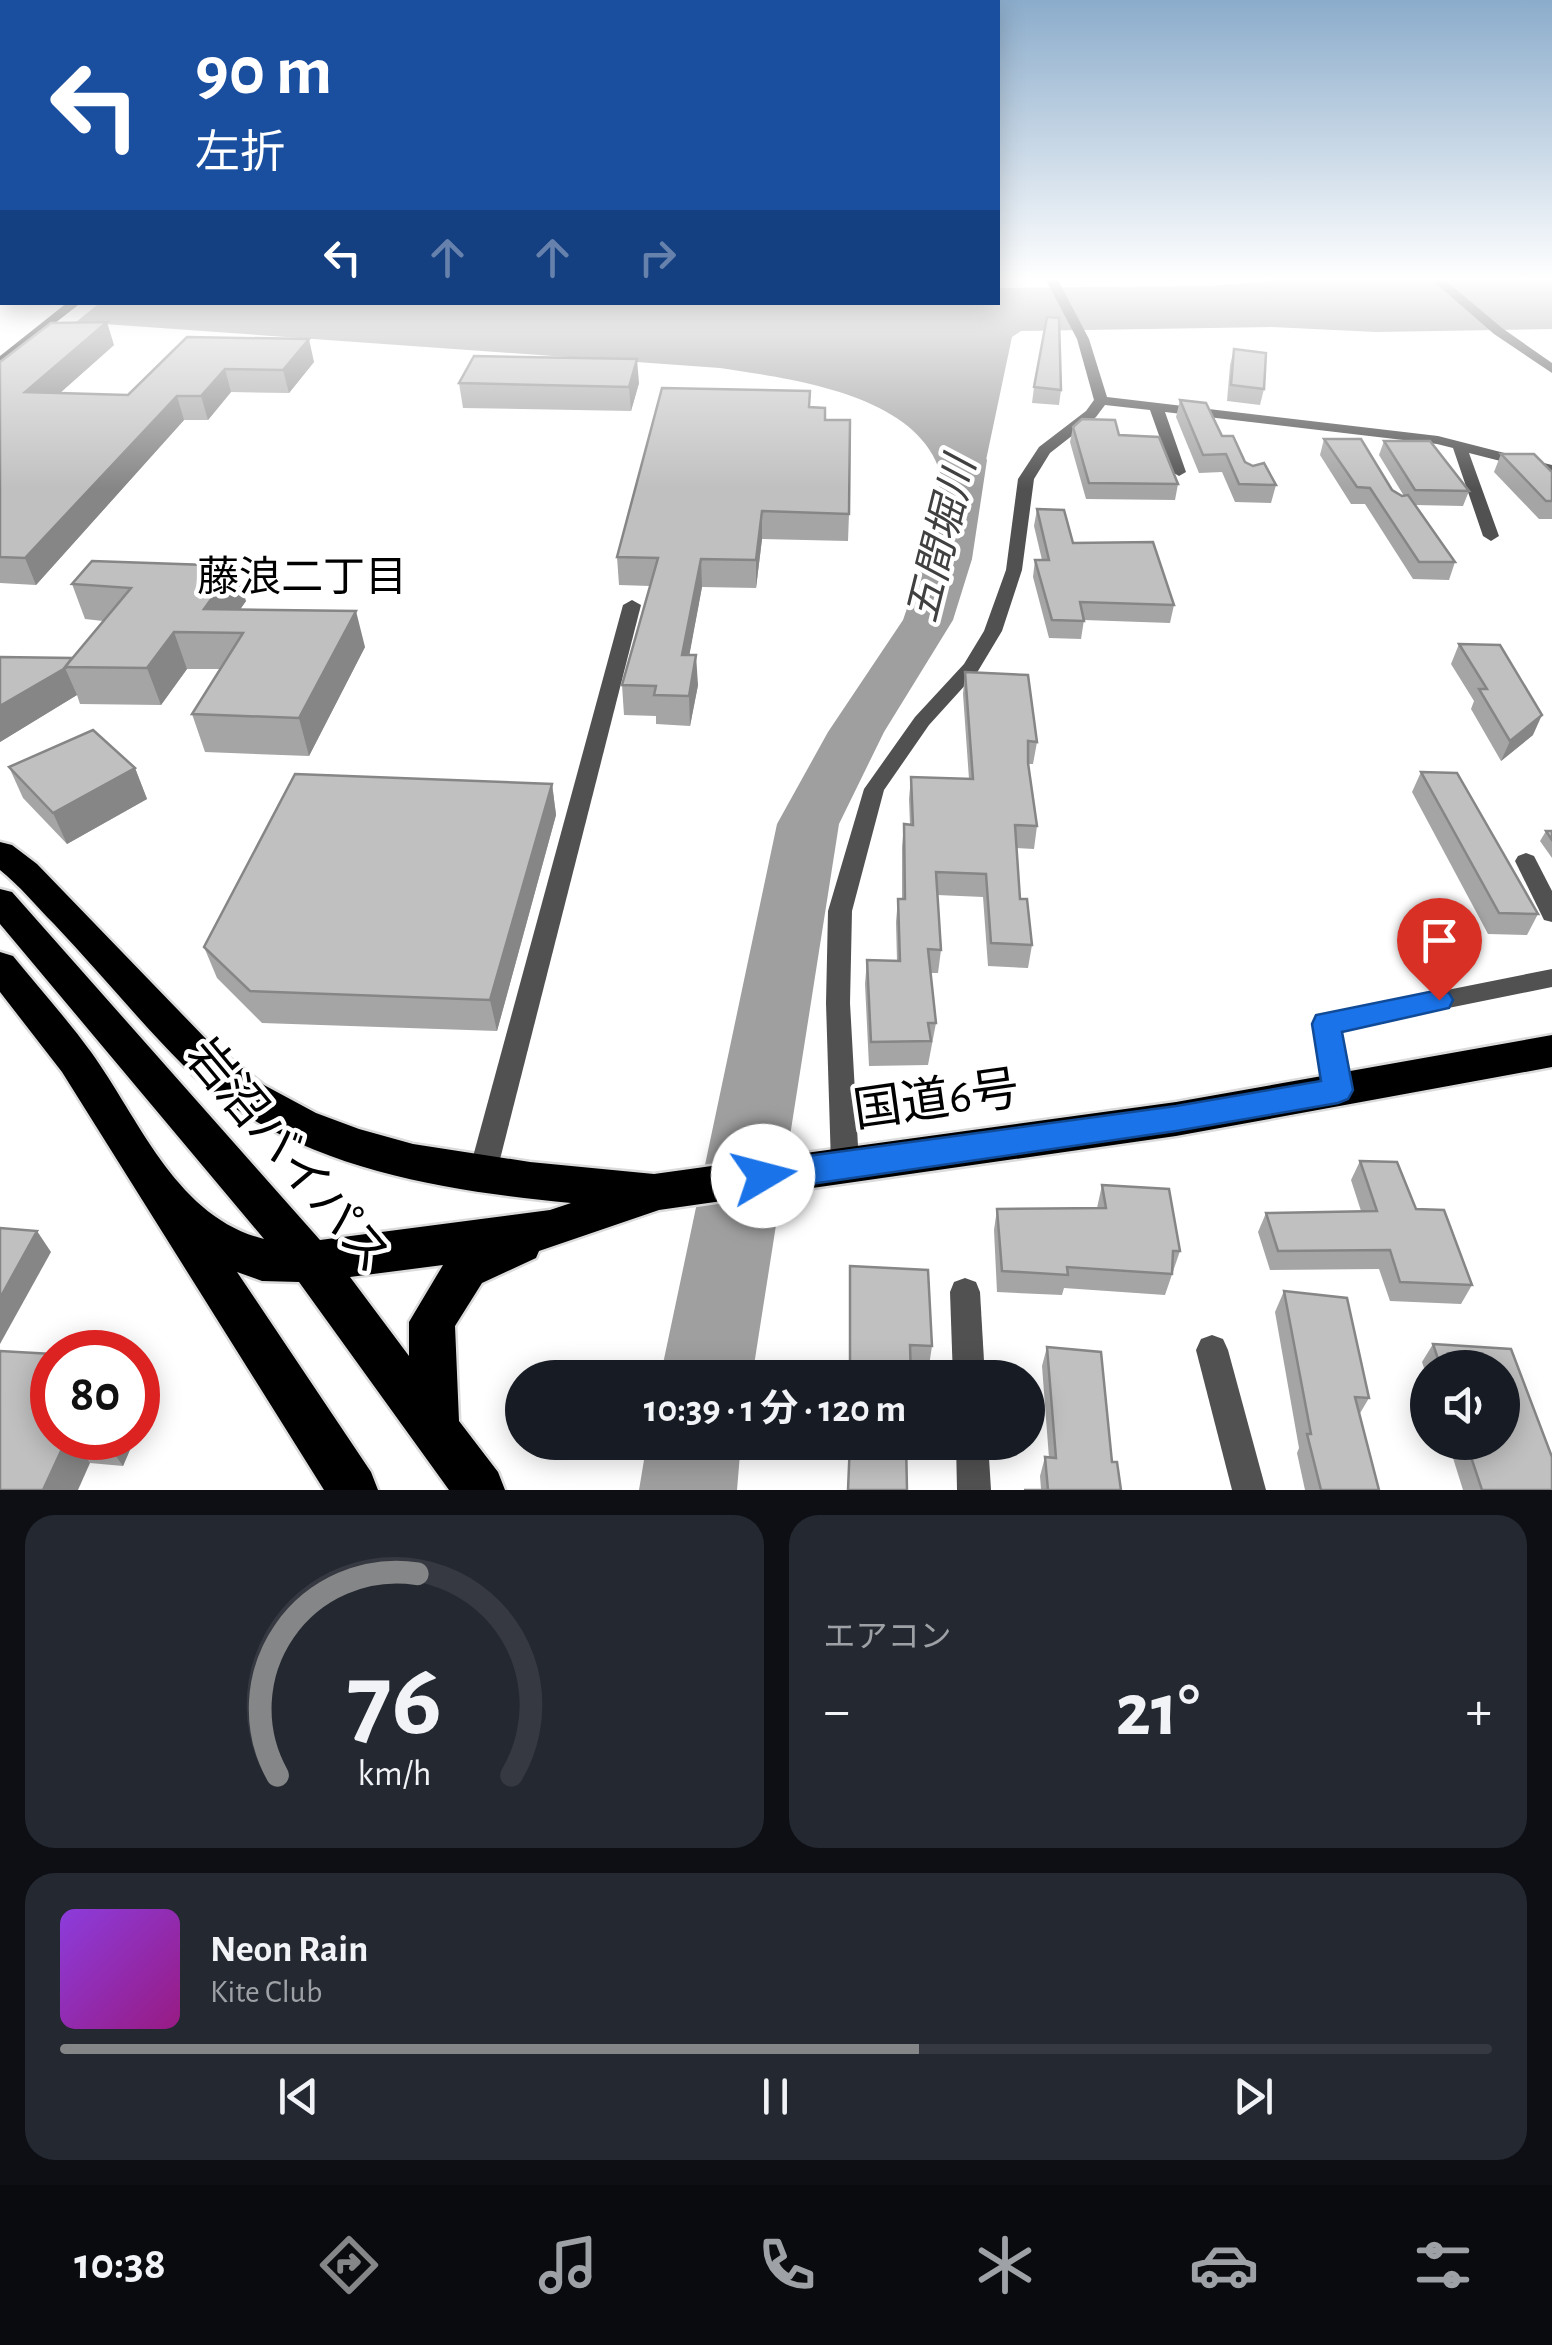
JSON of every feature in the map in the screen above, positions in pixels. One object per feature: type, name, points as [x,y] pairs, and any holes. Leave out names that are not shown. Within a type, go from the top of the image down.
[{"type":"highway","points":[[0,854],[25,872],[202,1059],[239,1086],[326,1134],[382,1154],[482,1175],[659,1190]]},
{"type":"highway","name":"岩沼バイパス","points":[[0,901],[312,1262],[480,1490]]},
{"type":"highway","points":[[0,966],[76,1061],[352,1490]]},
{"type":"highway","name":"国道6号","points":[[172,1209],[217,1244],[262,1260],[312,1262],[550,1230],[659,1190],[1176,1118],[1552,1051]]},
{"type":"highway","points":[[435,1426],[432,1322],[466,1268],[550,1230]]},
{"type":"street","points":[[844,1164],[838,1003],[840,911],[874,789],[922,721],[971,667],[993,631],[1014,570],[1026,478],[1044,450],[1092,414],[1101,400],[1086,350]]},
{"type":"street","points":[[1524,350],[1552,369]]},
{"type":"street","points":[[1101,400],[1438,440],[1552,470]]},
{"type":"street","points":[[1156,406],[1179,472]]},
{"type":"street","points":[[1222,414],[1229,430]]},
{"type":"street","points":[[1352,430],[1361,445]]},
{"type":"street","points":[[1460,448],[1491,536]]},
{"type":"street","points":[[482,1175],[632,604]]},
{"type":"street","points":[[1526,861],[1552,914]]},
{"type":"street","points":[[1338,1090],[1326,1024],[1552,978]]},
{"type":"street","points":[[965,1292],[968,1360]]},
{"type":"street","points":[[1212,1350],[1249,1490]]},
{"type":"street","points":[[973,1460],[974,1490]]},
{"type":"shaded area","points":[[461,350],[1009,350],[970,536],[933,532],[942,479],[930,450],[909,427],[882,409],[850,396],[782,378],[720,368]]},
{"type":"building","points":[[16,350],[75,350],[25,392],[128,395],[174,350],[300,350],[283,370],[225,369],[201,396],[177,396],[25,558],[0,557],[0,362]]},
{"type":"building","points":[[1041,350],[1060,350],[1061,390],[1034,387]]},
{"type":"building","points":[[1234,350],[1266,353],[1264,389],[1231,385]]},
{"type":"building","points":[[474,356],[637,359],[629,387],[459,383]]},
{"type":"building","points":[[662,388],[810,391],[809,407],[825,408],[825,420],[850,420],[849,514],[762,511],[756,560],[701,559],[682,655],[696,655],[689,696],[654,695],[656,686],[622,685],[658,558],[617,557]]},
{"type":"building","points":[[1180,400],[1206,403],[1222,436],[1233,436],[1245,462],[1253,466],[1264,463],[1276,485],[1239,484],[1226,454],[1203,455]]},
{"type":"building","points":[[1082,419],[1115,420],[1119,435],[1159,437],[1178,484],[1089,483],[1073,427]]},
{"type":"building","points":[[1324,439],[1361,439],[1392,490],[1408,495],[1455,562],[1419,562],[1370,488],[1357,487]]},
{"type":"building","points":[[1384,441],[1430,441],[1469,491],[1415,490]]},
{"type":"building","points":[[1501,454],[1534,454],[1552,472],[1552,501],[1546,501]]},
{"type":"building","points":[[1037,509],[1064,510],[1073,543],[1153,542],[1174,605],[1080,602],[1084,621],[1052,620],[1035,560],[1049,560]]},
{"type":"building","points":[[92,561],[235,566],[204,609],[356,611],[299,718],[192,714],[243,633],[174,632],[147,668],[65,667],[131,588],[72,584]]},
{"type":"building","points":[[1459,644],[1500,645],[1542,715],[1510,741],[1479,689],[1487,689]]},
{"type":"building","points":[[0,657],[72,658],[67,667],[0,706]]},
{"type":"building","points":[[965,672],[1028,675],[1037,742],[1028,741],[1028,763],[1037,826],[1015,825],[1020,899],[1027,899],[1032,945],[991,943],[986,874],[936,872],[941,950],[928,949],[936,1023],[928,1023],[931,1041],[871,1042],[867,960],[900,961],[898,899],[905,899],[904,824],[913,825],[911,777],[973,779]]},
{"type":"building","points":[[93,730],[135,768],[53,813],[9,767]]},
{"type":"building","points":[[1421,772],[1457,773],[1538,914],[1499,913]]},
{"type":"building","points":[[295,774],[552,784],[490,1000],[250,991],[204,947]]},
{"type":"building","points":[[1360,1161],[1397,1162],[1416,1209],[1444,1210],[1472,1285],[1400,1282],[1390,1250],[1278,1251],[1266,1213],[1377,1211]]},
{"type":"building","points":[[1102,1185],[1169,1189],[1180,1251],[1173,1251],[1172,1274],[1067,1267],[1068,1275],[1002,1271],[997,1209],[1106,1208]]},
{"type":"building","points":[[0,1228],[37,1231],[0,1298]]},
{"type":"building","points":[[850,1266],[928,1270],[932,1346],[910,1345],[910,1360],[850,1360]]},
{"type":"building","points":[[1284,1291],[1347,1298],[1369,1398],[1355,1397],[1379,1490],[1321,1490],[1307,1434],[1311,1434]]},
{"type":"building","points":[[1433,1344],[1511,1350],[1435,1350]]},
{"type":"building","points":[[1047,1347],[1101,1352],[1112,1462],[1117,1462],[1121,1490],[1048,1490],[1045,1457],[1056,1458]]},
{"type":"building","points":[[0,1351],[30,1353],[30,1460],[57,1460],[43,1490],[0,1490]]},
{"type":"building","points":[[1520,1373],[1552,1457],[1552,1490],[1482,1490],[1472,1460],[1520,1460]]},
{"type":"building","points":[[849,1460],[906,1460],[907,1490],[848,1490]]},
{"type":"waterway","name":"五間堀川","points":[[709,1360],[808,824],[856,732],[928,620],[948,559],[966,460]]},
{"type":"waterway","name":"五間堀川","points":[[688,1490],[692,1460]]},
{"type":"district","name":"藤浪二丁目","points":[[302,576]]},
{"type":"route","points":[[763,1176],[1176,1118],[1338,1090],[1326,1042],[1326,1024],[1439,1000]]}]
